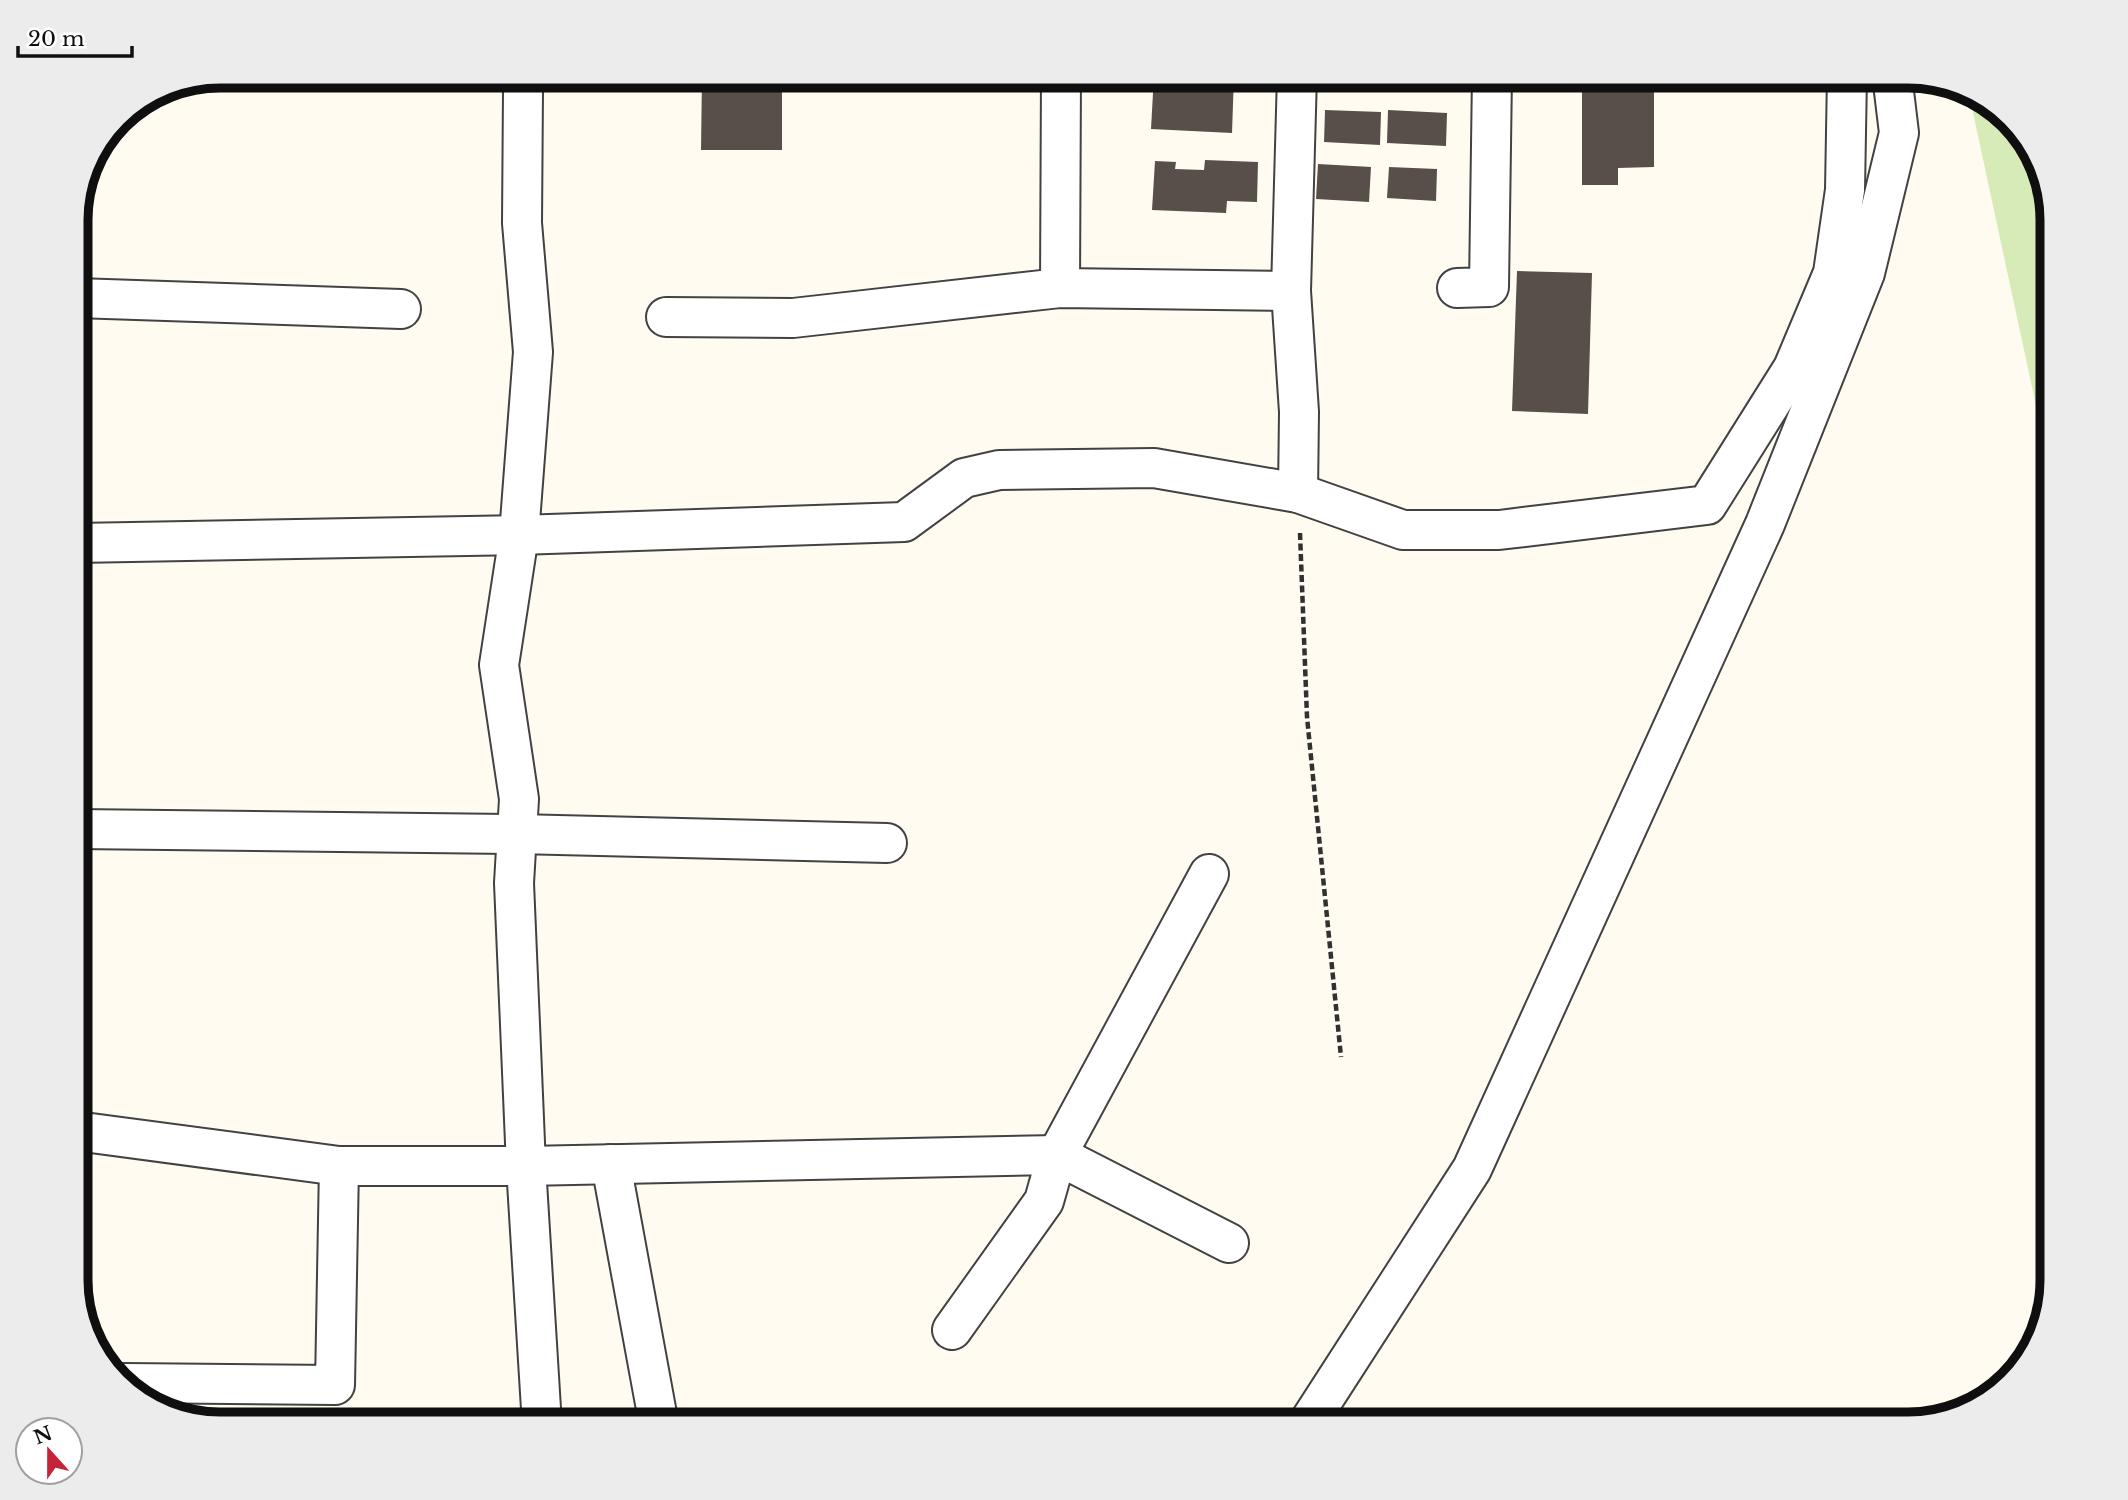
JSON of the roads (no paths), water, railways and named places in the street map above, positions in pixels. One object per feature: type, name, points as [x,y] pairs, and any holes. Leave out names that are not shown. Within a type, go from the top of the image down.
[{"type":"street","points":[[524,88],[522,223],[533,352],[519,535],[499,664],[519,799],[514,883],[526,1167],[541,1412]]},
{"type":"street","points":[[1060,288],[1061,88]]},
{"type":"street","points":[[1297,88],[1291,291],[1299,412],[1298,493]]},
{"type":"street","points":[[1457,288],[1489,286],[1492,88]]},
{"type":"street","points":[[88,543],[519,535],[904,523],[964,478],[999,470],[1154,468],[1298,493],[1403,530],[1499,530],[1707,505],[1849,273],[1845,190],[1847,88]]},
{"type":"street","points":[[1315,1412],[1472,1169],[1765,524],[1899,133],[1894,88]]},
{"type":"street","points":[[666,317],[793,318],[1060,288],[1291,291]]},
{"type":"street","points":[[88,298],[401,309]]},
{"type":"street","points":[[88,829],[517,834],[887,843]]},
{"type":"street","points":[[952,1330],[1044,1201],[1057,1155],[1209,873]]},
{"type":"street","points":[[88,1133],[339,1166],[526,1167],[1057,1155],[1229,1243]]},
{"type":"street","points":[[611,1164],[657,1412]]},
{"type":"street","points":[[137,1383],[335,1385],[339,1166]]}]
